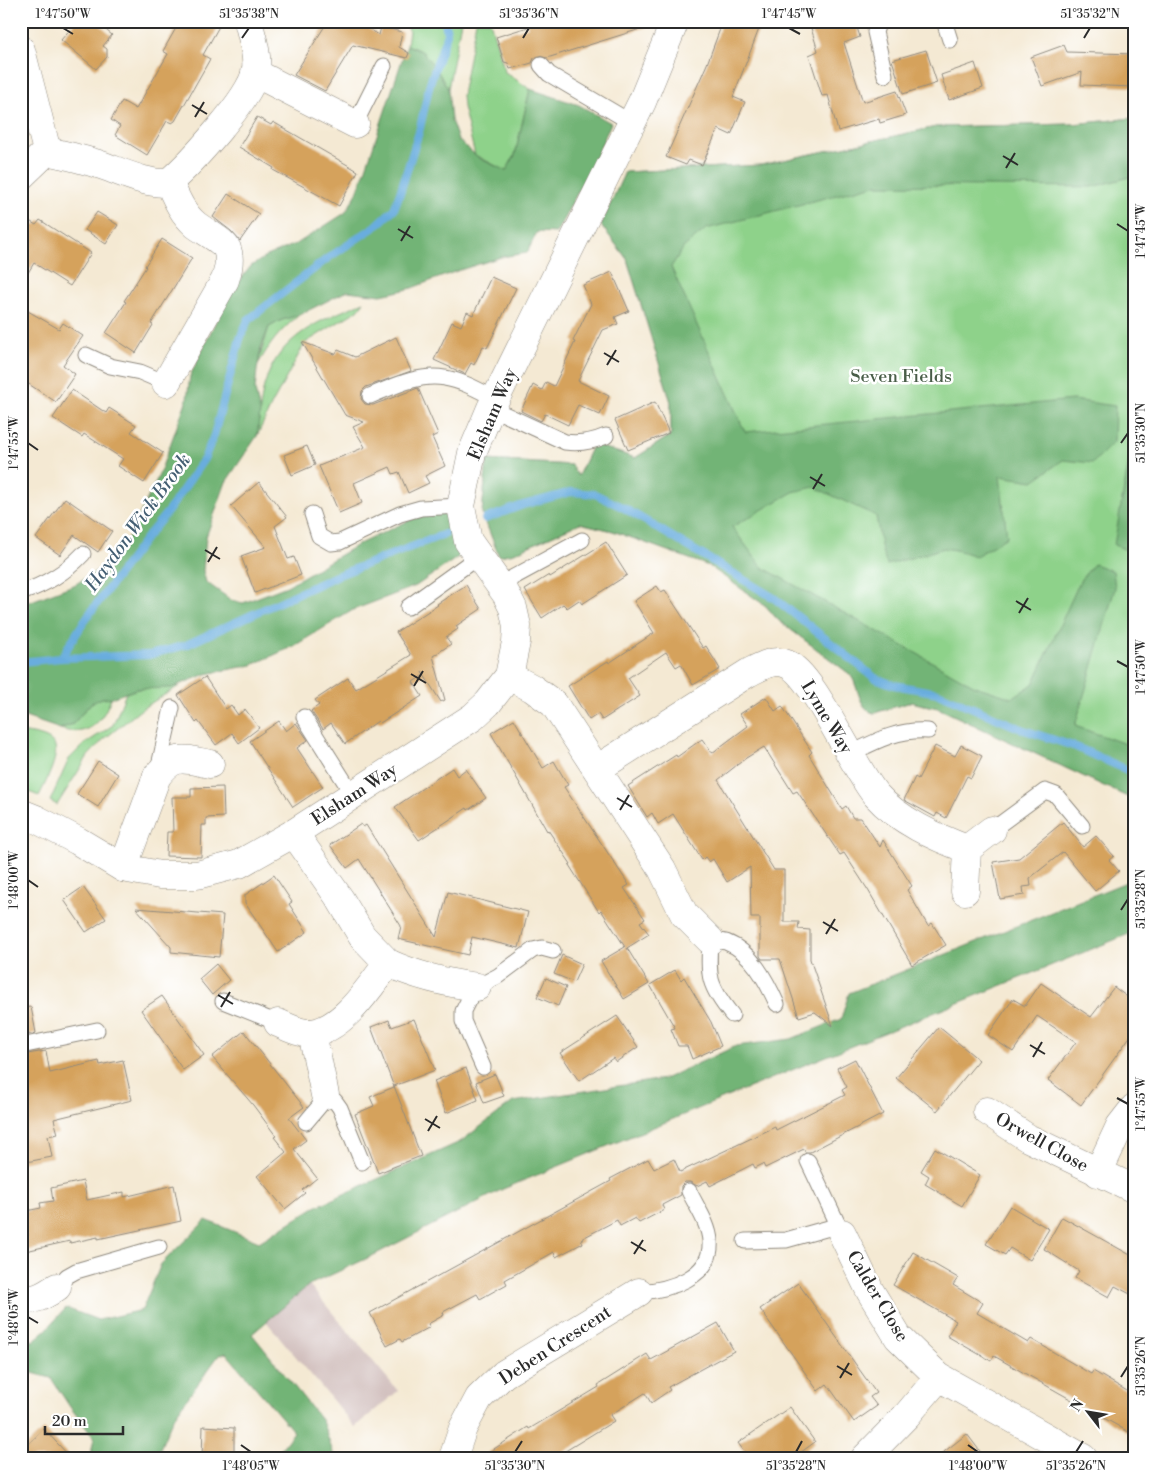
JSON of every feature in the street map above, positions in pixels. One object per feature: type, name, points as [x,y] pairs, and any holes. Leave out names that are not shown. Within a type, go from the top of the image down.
[{"type":"street","points":[[47,151],[102,165],[153,182],[169,182],[179,174],[245,96],[256,73],[256,57],[248,21]]},
{"type":"street","name":"Elsham Way","points":[[21,813],[78,840],[123,868],[160,875],[197,876],[239,864],[294,833],[473,716],[488,703],[509,676],[515,650],[516,626],[513,608],[500,585],[468,541],[461,506],[472,453],[494,403],[632,123],[660,61],[675,21]]},
{"type":"street","points":[[21,50],[47,151]]},
{"type":"street","points":[[256,73],[355,124]]},
{"type":"street","points":[[21,176],[47,151]]},
{"type":"street","points":[[166,383],[225,280],[228,264],[226,249],[221,243],[194,223],[185,213],[169,182]]},
{"type":"street","name":"Lyme Way","points":[[596,769],[748,673],[767,664],[786,663],[796,669],[802,676],[876,794],[890,808],[944,840],[967,849]]},
{"type":"street","points":[[509,676],[532,688],[554,704],[662,869],[684,914],[710,940]]},
{"type":"street","points":[[123,868],[157,776],[171,761],[182,759],[210,764]]},
{"type":"street","points":[[965,891],[967,849],[992,830]]},
{"type":"street","points":[[294,833],[340,899],[362,936],[388,963],[436,980],[477,988]]},
{"type":"street","points":[[278,1023],[302,1032],[312,1033],[326,1028],[352,1010],[388,963]]},
{"type":"street","points":[[312,1033],[325,1095]]},
{"type":"street","name":"Orwell Close","points":[[1098,1173],[1120,1126],[1134,1108]]},
{"type":"street","name":"Orwell Close","points":[[987,1111],[1028,1138],[1134,1189]]},
{"type":"street","name":"Calder Close","points":[[842,1233],[870,1291],[898,1337],[939,1377],[1083,1458]]},
{"type":"street","points":[[21,1297],[27,1300],[37,1298],[57,1287]]},
{"type":"street","name":"Deben Crescent","points":[[453,1458],[463,1428],[479,1398],[504,1374],[639,1292]]},
{"type":"street","points":[[865,1458],[939,1377]]},
{"type":"lane","points":[[879,21],[875,32],[885,75]]},
{"type":"lane","points":[[944,21],[950,40]]},
{"type":"lane","points":[[541,65],[549,74],[632,123]]},
{"type":"lane","points":[[355,124],[384,66]]},
{"type":"lane","points":[[86,355],[110,366],[140,372],[166,383]]},
{"type":"lane","points":[[370,396],[403,383],[431,376],[445,377],[460,382],[494,403],[566,442],[578,444],[606,436]]},
{"type":"lane","points":[[312,514],[319,536],[331,543],[340,542],[400,514],[421,508],[461,506]]},
{"type":"lane","points":[[500,585],[582,540]]},
{"type":"lane","points":[[21,593],[39,587],[59,576],[83,554]]},
{"type":"lane","points":[[408,607],[479,556]]},
{"type":"lane","points":[[157,776],[172,708]]},
{"type":"lane","points":[[304,716],[353,795]]},
{"type":"lane","points":[[850,754],[890,735],[911,731],[928,731]]},
{"type":"lane","points":[[992,830],[1045,791],[1056,795],[1082,826]]},
{"type":"lane","points":[[732,1015],[717,996],[712,986],[709,967],[710,940],[726,942],[753,962],[766,981],[777,1004]]},
{"type":"lane","points":[[483,1067],[463,1021],[463,1011],[477,988],[498,976],[533,950],[542,948],[553,951]]},
{"type":"lane","points":[[224,1001],[278,1023]]},
{"type":"lane","points":[[21,1046],[97,1030]]},
{"type":"lane","points":[[306,1122],[322,1104],[325,1095],[335,1101],[340,1108],[362,1162]]},
{"type":"lane","points":[[808,1161],[842,1233]]},
{"type":"lane","points":[[639,1292],[656,1291],[680,1282],[695,1275],[707,1262],[710,1242],[708,1231],[689,1191]]},
{"type":"lane","points":[[745,1241],[786,1240],[829,1228],[842,1233]]},
{"type":"lane","points":[[57,1287],[67,1276],[76,1271],[159,1247]]},
{"type":"shaded area","points":[[309,1285],[398,1391],[355,1427],[266,1321]]},
{"type":"green space","points":[[404,21],[461,21],[448,89],[425,57],[407,45],[409,30]]},
{"type":"green space","points":[[476,21],[490,21],[505,72],[530,89],[515,155],[506,171],[475,155],[463,107],[462,95]]},
{"type":"green space","points":[[407,45],[423,52],[437,70],[448,89],[451,120],[458,140],[479,158],[506,171],[515,155],[530,89],[579,105],[611,123],[593,164],[556,233],[537,232],[527,253],[501,257],[409,289],[381,295],[347,291],[299,315],[282,320],[269,327],[261,348],[257,370],[255,390],[260,412],[257,436],[226,482],[206,537],[203,571],[206,582],[231,600],[243,603],[287,586],[359,544],[412,519],[435,513],[455,512],[467,551],[416,586],[353,610],[294,646],[252,665],[206,674],[171,688],[137,689],[111,698],[102,698],[91,703],[73,724],[60,729],[25,717],[24,693],[21,690],[21,605],[76,584],[107,564],[126,542],[159,475],[187,399],[190,376],[222,308],[236,285],[251,266],[267,256],[298,243],[345,213],[356,195],[365,171]]},
{"type":"green space","name":"Seven Fields","points":[[1134,118],[1134,800],[938,708],[911,702],[874,713],[869,711],[862,703],[851,675],[778,620],[766,606],[709,566],[613,531],[580,523],[514,553],[499,556],[482,513],[487,460],[571,465],[578,476],[593,444],[635,458],[671,435],[671,402],[627,259],[601,225],[625,172],[761,165],[936,127],[1073,124]]},
{"type":"green space","points":[[1134,118],[1134,176],[1092,187],[875,185],[706,229],[684,247],[671,267],[745,432],[1073,400],[1115,406],[1114,442],[1093,463],[1063,460],[1033,481],[1000,476],[1007,537],[976,556],[944,548],[887,565],[882,551],[876,516],[814,487],[793,492],[732,527],[762,567],[975,686],[1012,698],[1033,684],[1081,579],[1094,564],[1113,571],[1115,588],[1075,726],[1134,747],[1134,800],[938,708],[911,702],[874,713],[869,711],[862,703],[851,675],[778,620],[766,606],[709,566],[613,531],[580,523],[514,553],[499,556],[482,513],[487,460],[571,465],[578,476],[593,444],[635,458],[671,435],[671,402],[627,259],[601,225],[625,172],[761,165],[936,127],[1073,124]]},
{"type":"green space","points":[[364,302],[358,310],[305,343],[257,436],[264,386],[280,354],[290,342],[317,323]]},
{"type":"green space","points":[[299,315],[275,338],[257,366],[269,327],[282,320]]},
{"type":"green space","points":[[1134,432],[1134,553],[1114,545]]},
{"type":"green space","points":[[179,686],[143,708],[103,740],[88,756],[57,805],[50,801],[69,759],[83,745],[113,725],[126,693],[137,689]]},
{"type":"green space","points":[[102,698],[111,698],[103,715],[93,726],[79,731],[60,729],[73,724],[91,703]]},
{"type":"green space","points":[[21,732],[39,735],[48,739],[54,744],[56,749],[54,762],[39,796],[21,789]]},
{"type":"green space","points":[[1134,879],[1134,932],[503,1189],[368,1258],[309,1285],[252,1334],[322,1421],[335,1458],[274,1458],[294,1432],[226,1353],[219,1355],[173,1418],[156,1458],[90,1458],[94,1438],[51,1378],[21,1370],[21,1336],[33,1341],[66,1308],[98,1320],[142,1310],[161,1264],[206,1220],[259,1242],[315,1207],[460,1142],[513,1102],[664,1079],[736,1046],[791,1039],[841,1019],[849,993]]},
{"type":"building","points":[[77,21],[95,21],[112,35],[103,46],[107,49],[107,57],[96,69],[61,40]]},
{"type":"building","points":[[180,21],[222,21],[203,55],[210,59],[175,121],[172,123],[167,121],[147,155],[115,135],[120,126],[111,120],[122,101],[136,109],[168,54],[163,51]]},
{"type":"building","points":[[328,21],[356,21],[379,35],[381,27],[402,32],[399,47],[409,53],[407,58],[353,45],[325,91],[294,75]]},
{"type":"building","points":[[526,21],[649,21],[650,26],[547,58],[539,56],[534,58],[532,63],[510,69],[508,63],[504,62],[496,37],[528,27]]},
{"type":"building","points":[[723,21],[762,21],[733,97],[745,102],[731,135],[718,129],[702,165],[689,160],[686,165],[666,157],[707,64]]},
{"type":"building","points":[[828,21],[855,21],[860,37],[844,43],[863,102],[897,91],[906,115],[880,123],[879,119],[838,131],[828,95],[822,96],[809,55],[818,51],[811,28]]},
{"type":"building","points":[[1064,45],[1067,52],[1134,54],[1134,87],[1081,85],[1082,72],[1042,86],[1031,57]]},
{"type":"building","points":[[926,50],[937,83],[903,94],[892,60]]},
{"type":"building","points":[[975,63],[983,88],[949,100],[941,75]]},
{"type":"building","points":[[257,117],[271,125],[273,122],[358,171],[339,206],[273,170],[274,168],[239,147]]},
{"type":"building","points":[[228,194],[259,214],[240,241],[213,217]]},
{"type":"building","points":[[97,212],[118,225],[106,244],[85,230]]},
{"type":"building","points":[[21,216],[36,225],[40,220],[91,253],[70,286],[34,263],[21,284]]},
{"type":"building","points":[[162,239],[192,258],[151,324],[153,325],[136,353],[106,333]]},
{"type":"building","points":[[612,272],[629,311],[615,317],[618,324],[603,330],[578,381],[609,396],[600,415],[578,405],[568,425],[545,414],[541,421],[521,411],[533,385],[542,390],[546,382],[554,386],[591,304],[583,285]]},
{"type":"building","points":[[491,277],[516,288],[487,348],[483,346],[474,365],[471,363],[465,374],[434,360],[452,322],[461,326],[467,312],[473,315]]},
{"type":"building","points":[[21,307],[59,329],[63,323],[83,336],[63,365],[75,374],[56,402],[21,379]]},
{"type":"building","points":[[396,337],[411,371],[366,387],[362,391],[361,399],[365,404],[373,405],[418,388],[438,434],[432,437],[445,466],[425,476],[429,483],[408,493],[399,472],[393,474],[390,467],[354,483],[362,503],[339,513],[319,466],[365,447],[353,427],[364,422],[345,415],[302,342],[335,354],[338,350],[355,357]]},
{"type":"building","points":[[72,390],[106,413],[109,408],[136,425],[131,432],[163,453],[144,483],[118,466],[123,459],[84,434],[82,437],[53,418]]},
{"type":"building","points":[[655,402],[669,433],[628,450],[615,420]]},
{"type":"building","points":[[307,446],[315,465],[292,475],[284,455]]},
{"type":"building","points":[[259,482],[287,517],[275,526],[288,559],[294,557],[301,575],[255,593],[241,556],[266,547],[231,506]]},
{"type":"building","points":[[65,498],[112,531],[98,552],[74,535],[60,555],[36,538]]},
{"type":"building","points":[[606,542],[627,575],[582,604],[579,600],[567,608],[563,604],[542,618],[525,590],[549,575],[550,577]]},
{"type":"building","points":[[466,585],[481,609],[456,626],[458,629],[446,637],[451,644],[433,656],[445,700],[441,702],[424,675],[413,682],[422,696],[380,723],[378,721],[345,744],[331,723],[323,729],[311,711],[319,705],[315,700],[348,678],[356,689],[411,655],[396,632]]},
{"type":"building","points":[[657,586],[661,592],[665,590],[703,648],[706,646],[720,669],[693,685],[681,664],[676,667],[666,652],[628,678],[640,696],[602,720],[598,714],[589,720],[568,686],[608,661],[609,663],[654,633],[634,601]]},
{"type":"building","points":[[205,677],[226,709],[231,705],[238,715],[245,709],[259,728],[239,743],[232,733],[216,745],[198,721],[196,723],[178,695]]},
{"type":"building","points":[[766,697],[775,711],[782,706],[812,752],[809,755],[842,809],[846,806],[853,818],[861,818],[880,847],[883,840],[912,886],[907,890],[928,926],[932,923],[946,945],[912,965],[844,853],[840,855],[797,791],[793,793],[764,747],[746,758],[718,780],[774,870],[784,870],[784,922],[799,922],[798,929],[810,930],[810,959],[833,1026],[815,1012],[799,1017],[780,959],[762,959],[760,956],[760,918],[751,918],[750,867],[727,882],[713,859],[709,862],[705,857],[702,860],[673,814],[658,824],[652,813],[647,817],[628,786],[676,755],[677,757],[702,739],[712,753],[748,726],[740,714]]},
{"type":"building","points":[[514,719],[543,768],[554,761],[568,785],[564,787],[629,885],[624,888],[645,919],[640,922],[649,934],[627,948],[649,984],[624,999],[601,961],[625,947],[601,910],[599,912],[569,865],[571,864],[547,831],[491,733]]},
{"type":"building","points":[[279,721],[286,731],[296,723],[308,740],[297,748],[323,787],[293,807],[250,741]]},
{"type":"building","points":[[961,745],[982,756],[971,778],[967,776],[946,818],[937,813],[935,817],[904,800],[915,777],[918,779],[935,746],[955,756]]},
{"type":"building","points":[[98,761],[118,774],[98,807],[77,794]]},
{"type":"building","points":[[452,768],[457,776],[466,769],[486,798],[468,810],[467,808],[419,840],[395,807]]},
{"type":"building","points":[[223,787],[224,817],[206,818],[206,825],[202,825],[201,857],[166,856],[167,832],[173,832],[172,797],[191,797],[191,788]]},
{"type":"building","points":[[1063,822],[1083,847],[1096,836],[1114,856],[1109,860],[1119,871],[1095,891],[1063,852],[1030,878],[1031,886],[1023,887],[1024,895],[1000,899],[993,862],[1019,858]]},
{"type":"building","points":[[361,824],[363,827],[366,825],[436,937],[448,892],[528,912],[519,948],[472,937],[468,955],[398,939],[401,926],[359,859],[347,868],[330,845]]},
{"type":"building","points":[[274,875],[292,902],[289,904],[307,932],[278,952],[245,903],[245,895]]},
{"type":"building","points":[[83,887],[106,919],[86,932],[64,900]]},
{"type":"building","points":[[136,908],[223,915],[219,957],[171,952],[171,947]]},
{"type":"building","points":[[562,955],[582,964],[574,982],[554,974]]},
{"type":"building","points":[[216,964],[229,980],[212,995],[199,979]]},
{"type":"building","points":[[675,970],[681,980],[684,977],[711,1022],[721,1046],[692,1059],[687,1046],[678,1046],[671,1029],[675,1028],[650,985]]},
{"type":"building","points":[[546,978],[566,987],[558,1006],[537,997]]},
{"type":"building","points":[[1041,983],[1091,1017],[1114,987],[1134,1002],[1134,1031],[1081,1105],[1048,1080],[1076,1042],[1037,1016],[1013,1052],[988,1035],[1013,999],[1025,1006]]},
{"type":"building","points":[[162,996],[204,1055],[183,1070],[141,1010]]},
{"type":"building","points":[[31,1007],[36,1033],[21,1036],[21,1008]]},
{"type":"building","points":[[617,1016],[638,1047],[616,1062],[613,1058],[579,1081],[560,1053]]},
{"type":"building","points":[[414,1019],[435,1070],[394,1086],[421,1156],[378,1173],[355,1114],[374,1106],[370,1097],[394,1087],[371,1027],[389,1020],[392,1027]]},
{"type":"building","points":[[939,1027],[979,1060],[937,1111],[896,1078]]},
{"type":"building","points":[[244,1031],[304,1107],[289,1118],[306,1140],[294,1149],[317,1178],[302,1190],[305,1193],[285,1209],[257,1176],[286,1152],[253,1105],[212,1057]]},
{"type":"building","points":[[46,1051],[50,1073],[99,1061],[100,1065],[123,1060],[132,1100],[54,1119],[58,1134],[48,1136],[52,1157],[21,1163],[21,1055]]},
{"type":"building","points":[[855,1059],[883,1114],[810,1152],[805,1152],[804,1149],[765,1168],[763,1164],[755,1168],[753,1164],[710,1186],[707,1181],[697,1186],[690,1182],[685,1182],[681,1186],[681,1195],[662,1205],[664,1210],[639,1223],[635,1218],[620,1226],[617,1220],[581,1239],[583,1243],[556,1257],[554,1252],[505,1280],[507,1284],[480,1299],[477,1294],[443,1312],[444,1315],[428,1324],[430,1327],[402,1342],[400,1339],[387,1346],[370,1313],[648,1159],[654,1169],[674,1159],[680,1172],[775,1127],[776,1130],[845,1095],[842,1090],[847,1087],[837,1068]]},
{"type":"building","points":[[466,1068],[478,1100],[446,1113],[434,1081]]},
{"type":"building","points":[[495,1074],[504,1096],[484,1103],[476,1082]]},
{"type":"building","points":[[935,1148],[980,1175],[962,1206],[925,1184],[929,1176],[921,1171]]},
{"type":"building","points":[[83,1181],[87,1200],[124,1192],[124,1197],[174,1185],[181,1221],[98,1239],[98,1237],[70,1243],[70,1241],[21,1252],[21,1212],[41,1208],[40,1203],[53,1201],[51,1188]]},
{"type":"building","points":[[1010,1206],[1049,1229],[1030,1260],[1010,1248],[1005,1255],[986,1244]]},
{"type":"building","points":[[1062,1217],[1134,1257],[1134,1296],[1115,1286],[1109,1297],[1075,1278],[1079,1271],[1044,1249]]},
{"type":"building","points":[[913,1252],[958,1278],[953,1285],[983,1303],[977,1313],[1028,1343],[1031,1339],[1091,1374],[1093,1371],[1134,1395],[1134,1435],[994,1356],[991,1361],[947,1336],[956,1321],[893,1285]]},
{"type":"building","points":[[798,1283],[876,1393],[870,1397],[877,1406],[854,1422],[827,1384],[818,1391],[760,1309]]},
{"type":"building","points":[[718,1323],[734,1351],[668,1387],[670,1390],[651,1403],[645,1393],[610,1415],[614,1421],[554,1458],[480,1458],[528,1427],[529,1429],[599,1387],[598,1385],[647,1354],[651,1360]]},
{"type":"building","points":[[790,1407],[815,1442],[793,1458],[749,1458],[738,1443]]},
{"type":"building","points":[[203,1426],[234,1428],[234,1458],[202,1458]]},
{"type":"building","points":[[44,1429],[71,1458],[21,1458],[21,1451]]},
{"type":"building","points":[[967,1434],[985,1458],[936,1458]]},
{"type":"waterway","name":"Haydon Wick Brook","points":[[21,662],[61,658],[87,617],[169,510],[204,459],[214,435],[240,339],[248,320],[328,258],[376,226],[394,209],[419,132],[430,83],[447,34],[445,21]]},
{"type":"waterway","points":[[485,519],[523,505],[571,492],[595,494],[624,508],[774,598],[875,678],[894,685],[938,693],[1024,730],[1076,747],[1134,773]]},
{"type":"waterway","points":[[61,658],[149,655],[186,645],[336,576],[445,534]]}]
